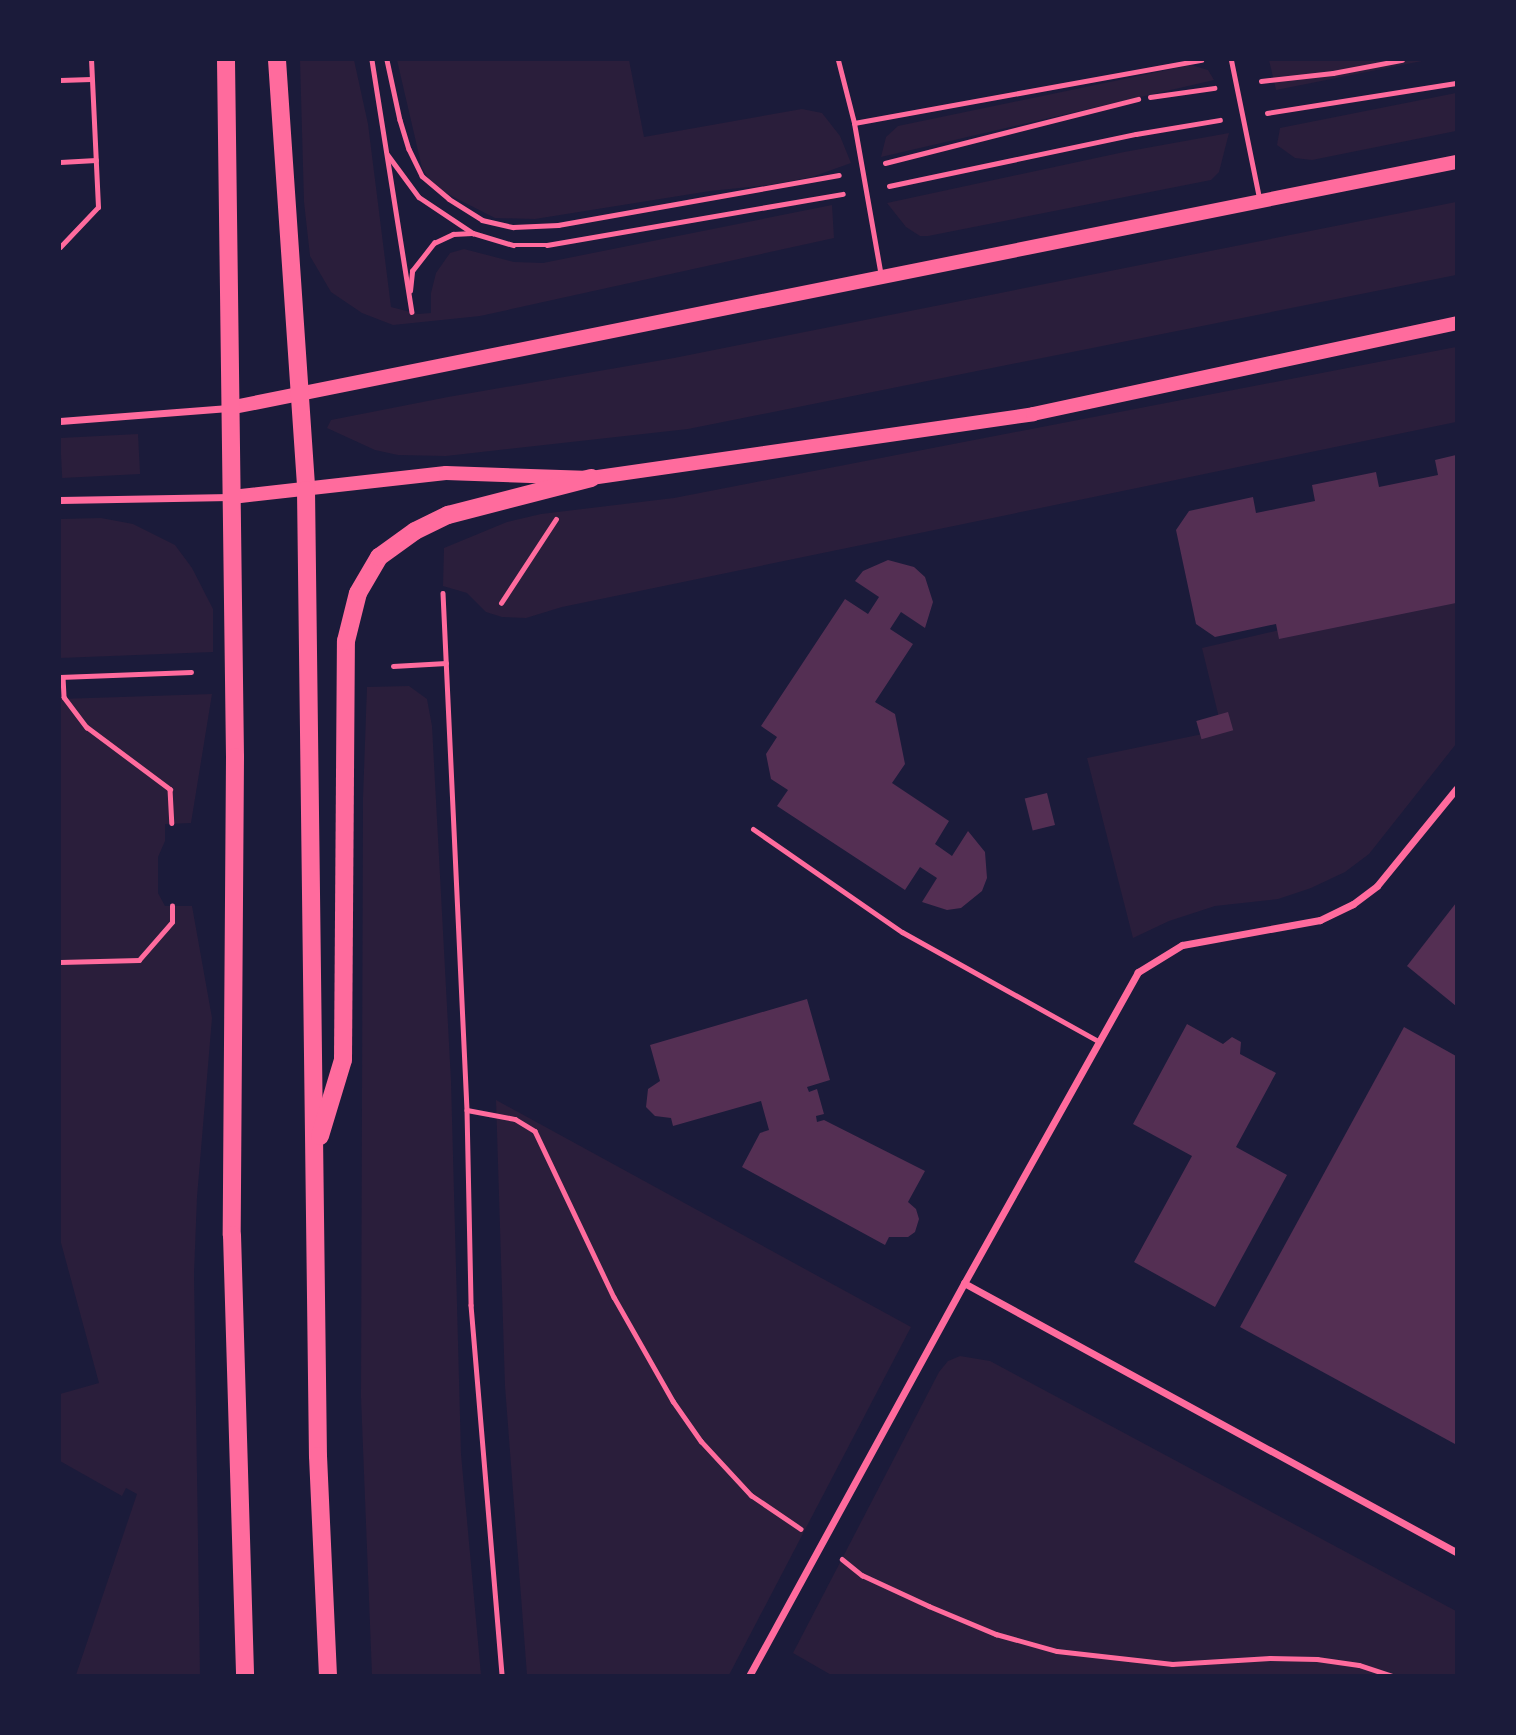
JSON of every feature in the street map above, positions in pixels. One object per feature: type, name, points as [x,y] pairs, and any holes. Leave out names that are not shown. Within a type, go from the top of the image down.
[{"type":"main road","points":[[226,60],[232,497],[234,1335],[245,1675]]},
{"type":"main road","points":[[277,60],[306,490],[318,1456],[328,1675]]},
{"type":"main road","points":[[229,408],[1457,162]]},
{"type":"main road","points":[[315,1153],[343,1060],[346,641],[358,593],[379,557],[415,531],[448,514],[591,478],[1033,414],[1457,323]]},
{"type":"main road","points":[[232,497],[446,473],[591,478]]},
{"type":"street","points":[[60,421],[229,408]]},
{"type":"street","points":[[60,500],[232,497]]},
{"type":"street","points":[[749,1675],[1138,972],[1158,957],[1182,945],[1320,920],[1353,904],[1377,886],[1457,789]]},
{"type":"street","points":[[964,1283],[1457,1552]]},
{"type":"lane","points":[[60,247],[99,208],[91,60]]},
{"type":"lane","points":[[838,60],[854,123],[881,278]]},
{"type":"lane","points":[[854,123],[1201,60]]},
{"type":"lane","points":[[1231,60],[1260,201]]},
{"type":"lane","points":[[60,80],[91,79]]},
{"type":"lane","points":[[60,162],[96,160]]},
{"type":"lane","points":[[753,829],[902,932],[1098,1041]]},
{"type":"path","points":[[372,60],[412,313]]},
{"type":"path","points":[[387,60],[400,120],[409,149],[422,176],[449,199],[482,220],[513,227],[571,223],[863,169],[1140,99],[1222,86]]},
{"type":"path","points":[[1258,81],[1333,73],[1402,60]]},
{"type":"path","points":[[388,156],[419,197],[473,233],[513,245],[547,245],[867,190],[1136,134],[1457,83]]},
{"type":"path","points":[[410,299],[412,271],[434,243],[453,234],[473,233]]},
{"type":"path","points":[[501,603],[564,507],[559,486]]},
{"type":"path","points":[[443,593],[467,1110],[471,1305],[502,1675]]},
{"type":"path","points":[[393,666],[446,663]]},
{"type":"path","points":[[172,823],[170,789],[87,727],[64,697],[61,677],[191,672]]},
{"type":"path","points":[[60,962],[139,960],[172,922],[172,906]]},
{"type":"shaded area","points":[[300,60],[354,60],[368,124],[391,307],[418,314],[431,313],[431,293],[436,273],[450,253],[464,249],[514,262],[543,263],[832,205],[834,238],[480,316],[393,325],[362,313],[331,292],[310,256],[304,202]]},
{"type":"shaded area","points":[[397,60],[629,60],[644,137],[802,109],[822,113],[840,136],[851,163],[812,177],[769,185],[710,191],[535,219],[495,218],[434,187],[422,168]]},
{"type":"shaded area","points":[[1269,60],[1427,60],[1276,90]]},
{"type":"shaded area","points":[[1191,65],[1208,70],[1214,80],[881,157],[886,137],[898,126]]},
{"type":"shaded area","points":[[1456,93],[1456,131],[1312,160],[1295,158],[1277,145],[1280,128]]},
{"type":"shaded area","points":[[1229,133],[1219,172],[1211,180],[928,236],[920,236],[906,227],[887,203],[1124,152]]},
{"type":"shaded area","points":[[1456,202],[1456,275],[688,429],[446,456],[398,455],[375,450],[327,428],[331,420],[674,358]]},
{"type":"shaded area","points":[[1456,347],[1456,422],[562,607],[526,618],[502,617],[486,612],[467,593],[443,586],[444,548],[507,522],[541,514],[674,498]]},
{"type":"shaded area","points":[[138,434],[140,474],[62,478],[60,438]]},
{"type":"shaded area","points":[[101,518],[133,524],[175,545],[192,568],[213,609],[213,652],[60,658],[60,519]]},
{"type":"shaded area","points":[[1456,589],[1456,744],[1369,854],[1345,872],[1311,888],[1278,899],[1215,906],[1169,921],[1133,938],[1087,758],[1222,730],[1202,648]]},
{"type":"shaded area","points":[[409,686],[427,699],[432,726],[451,1081],[461,1454],[481,1675],[372,1675],[361,1397],[363,798],[367,687]]},
{"type":"shaded area","points":[[212,694],[191,823],[165,824],[165,841],[158,857],[158,893],[165,906],[192,906],[212,1018],[197,1197],[194,1274],[200,1675],[76,1675],[137,1494],[126,1488],[122,1496],[60,1461],[60,1394],[99,1383],[60,1239],[60,699]]},
{"type":"shaded area","points":[[496,1100],[911,1327],[729,1675],[527,1675],[505,1386]]},
{"type":"shaded area","points":[[960,1356],[990,1361],[1456,1611],[1456,1675],[833,1676],[793,1653],[939,1372],[948,1361]]},
{"type":"building","points":[[1456,455],[1456,603],[1279,639],[1276,624],[1215,637],[1196,624],[1176,530],[1189,511],[1253,497],[1256,513],[1315,501],[1312,485],[1376,472],[1379,487],[1438,475],[1435,460]]},
{"type":"building","points":[[888,560],[914,567],[925,577],[933,602],[925,628],[901,612],[890,629],[913,644],[875,702],[895,714],[905,764],[892,783],[949,821],[935,844],[952,856],[968,831],[985,852],[987,878],[982,891],[961,908],[947,910],[922,902],[937,878],[920,867],[905,890],[777,806],[788,790],[771,779],[766,754],[777,737],[761,726],[845,599],[868,614],[879,597],[855,581],[863,571]]},
{"type":"building","points":[[1228,712],[1233,730],[1202,739],[1196,721]]},
{"type":"building","points":[[1047,793],[1055,825],[1033,831],[1025,799]]},
{"type":"building","points":[[1456,903],[1456,1006],[1407,966]]},
{"type":"building","points":[[807,999],[830,1080],[807,1087],[809,1092],[817,1089],[824,1114],[816,1116],[817,1122],[824,1120],[925,1171],[908,1202],[916,1209],[919,1219],[915,1232],[908,1237],[889,1237],[885,1245],[742,1167],[760,1133],[769,1130],[761,1101],[673,1126],[671,1118],[655,1116],[646,1107],[648,1089],[660,1081],[650,1045]]},
{"type":"building","points":[[1187,1024],[1223,1044],[1232,1037],[1241,1042],[1240,1054],[1276,1073],[1236,1147],[1287,1175],[1215,1307],[1134,1262],[1192,1156],[1133,1124]]},
{"type":"building","points":[[1404,1027],[1456,1056],[1455,1444],[1240,1327]]}]
